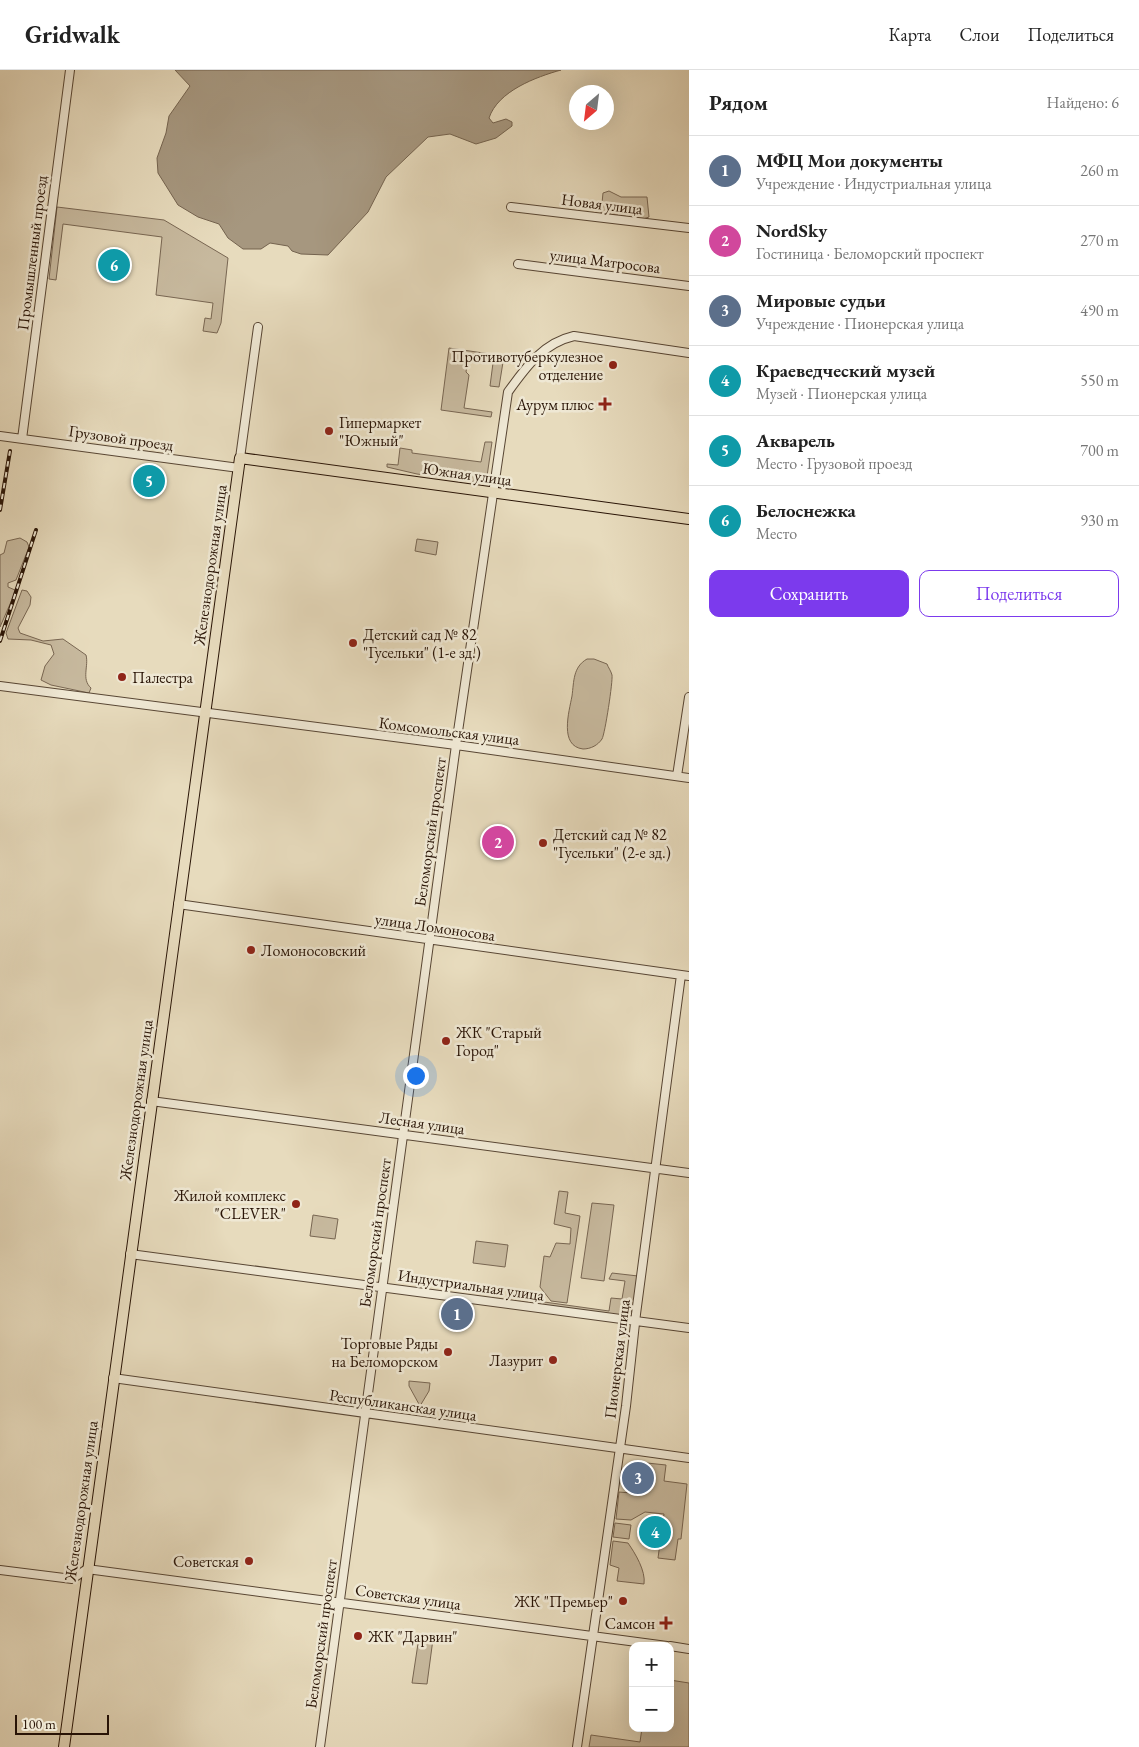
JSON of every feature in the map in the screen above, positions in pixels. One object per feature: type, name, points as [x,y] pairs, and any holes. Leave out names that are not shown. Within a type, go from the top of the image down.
[{"type":"main road","name":"Южная улица","points":[[240,463],[492,492],[689,519]]},
{"type":"main road","name":"Железнодорожная улица","points":[[64,1747],[113,1378],[240,463]]},
{"type":"street","name":"Промышленный проезд","points":[[22,439],[70,70]]},
{"type":"street","name":"Новая улица","points":[[511,207],[689,228]]},
{"type":"street","name":"улица Матросова","points":[[518,264],[689,286]]},
{"type":"street","points":[[240,463],[258,327]]},
{"type":"street","name":"Беломорский проспект","points":[[320,1747],[402,1134],[492,492],[508,392],[532,359],[560,339],[574,336],[689,353]]},
{"type":"street","name":"Грузовой проезд","points":[[0,436],[240,463]]},
{"type":"street","name":"Комсомольская улица","points":[[0,686],[456,745],[689,778]]},
{"type":"street","points":[[677,776],[689,697]]},
{"type":"street","name":"улица Ломоносова","points":[[178,904],[685,975]]},
{"type":"street","name":"Пионерская улица","points":[[577,1747],[591,1636],[619,1448],[655,1168],[685,975]]},
{"type":"street","name":"Лесная улица","points":[[151,1101],[689,1173]]},
{"type":"street","name":"Индустриальная улица","points":[[130,1254],[689,1328]]},
{"type":"street","name":"Республиканская улица","points":[[113,1378],[689,1458]]},
{"type":"street","points":[[0,1570],[72,1579],[87,1569]]},
{"type":"street","name":"Советская улица","points":[[87,1569],[638,1642]]},
{"type":"street","name":"Советская улица","points":[[674,1647],[689,1649]]},
{"type":"shaded area","points":[[175,70],[561,70],[519,86],[501,100],[489,118],[493,123],[506,119],[512,122],[512,126],[496,138],[476,144],[450,134],[428,137],[386,177],[368,212],[328,255],[301,254],[292,251],[288,246],[270,243],[261,249],[243,249],[228,238],[219,224],[198,217],[178,205],[158,173],[157,158],[166,133],[169,116],[190,86]]},
{"type":"shaded area","points":[[609,191],[621,197],[647,197],[649,217],[643,219],[601,213],[603,193]]},
{"type":"shaded area","points":[[57,207],[164,220],[228,258],[221,323],[217,333],[203,331],[205,318],[211,319],[213,303],[156,295],[162,237],[63,224],[56,280],[49,279]]},
{"type":"shaded area","points":[[449,348],[504,356],[499,387],[490,386],[493,363],[468,359],[466,372],[469,375],[464,408],[492,412],[491,417],[441,410]]},
{"type":"shaded area","points":[[485,442],[492,442],[486,483],[417,474],[387,467],[387,464],[398,465],[400,448],[412,450],[412,453],[481,462]]},
{"type":"shaded area","points":[[20,538],[27,542],[29,547],[16,580],[8,583],[8,587],[15,590],[0,627],[0,555],[4,553],[7,541]]},
{"type":"shaded area","points":[[417,539],[438,542],[436,555],[415,551]]},
{"type":"shaded area","points":[[22,590],[27,591],[31,597],[30,605],[18,628],[20,633],[43,641],[63,639],[86,655],[86,681],[91,688],[89,693],[51,685],[41,680],[45,666],[54,654],[51,645],[31,640],[8,639],[6,633]]},
{"type":"shaded area","points":[[587,659],[594,659],[607,664],[612,674],[612,679],[602,739],[594,746],[583,749],[576,747],[571,742],[567,727],[575,675],[582,662]]},
{"type":"shaded area","points":[[559,1191],[568,1192],[565,1213],[580,1216],[567,1303],[551,1301],[540,1287],[544,1256],[550,1257],[556,1243],[570,1244],[571,1228],[554,1224]]},
{"type":"shaded area","points":[[592,1203],[614,1205],[604,1281],[581,1278]]},
{"type":"shaded area","points":[[313,1215],[338,1219],[335,1239],[310,1236]]},
{"type":"shaded area","points":[[476,1241],[508,1245],[505,1267],[473,1263]]},
{"type":"shaded area","points":[[612,1273],[638,1276],[633,1312],[624,1311],[623,1316],[536,1305],[537,1301],[609,1311],[611,1298],[622,1299],[625,1281],[609,1279]]},
{"type":"shaded area","points":[[409,1381],[430,1383],[429,1391],[420,1406],[409,1386]]},
{"type":"shaded area","points":[[647,1463],[666,1465],[664,1481],[687,1484],[681,1539],[678,1539],[675,1560],[658,1558],[664,1514],[645,1512],[631,1520],[616,1519],[619,1492],[643,1494]]},
{"type":"shaded area","points":[[615,1523],[631,1525],[629,1539],[613,1537]]},
{"type":"shaded area","points":[[613,1541],[628,1543],[642,1568],[644,1584],[617,1581],[619,1568],[610,1565]]},
{"type":"shaded area","points":[[419,1637],[433,1639],[427,1684],[412,1683]]},
{"type":"shaded area","points":[[674,1681],[689,1683],[689,1747],[589,1747],[591,1735],[640,1742],[641,1732],[674,1732]]},
{"type":"railway","points":[[0,510],[10,451]]},
{"type":"railway","points":[[0,641],[36,530]]},
{"type":"place","name":"Белоснежка","points":[[114,265]]},
{"type":"place","name":"Противотуберкулезное отделение","points":[[613,365]]},
{"type":"place","name":"Аурум плюс","points":[[605,404]]},
{"type":"place","name":"Гипермаркет \"Южный\"","points":[[329,431]]},
{"type":"place","name":"Акварель","points":[[149,481]]},
{"type":"place","name":"Детский сад № 82 \"Гусельки\" (1-е зд.)","points":[[353,643]]},
{"type":"place","name":"Палестра","points":[[122,677]]},
{"type":"place","name":"NordSky","points":[[498,842]]},
{"type":"place","name":"Детский сад № 82 \"Гусельки\" (2-е зд.)","points":[[543,843]]},
{"type":"place","name":"Ломоносовский","points":[[251,950]]},
{"type":"place","name":"ЖК \"Старый Город\"","points":[[446,1041]]},
{"type":"place","name":"Жилой комплекс \"СLEVER\"","points":[[296,1204]]},
{"type":"place","name":"МФЦ Мои документы","points":[[457,1314]]},
{"type":"place","name":"Торговые Ряды на Беломорском","points":[[448,1352]]},
{"type":"place","name":"Лазурит","points":[[553,1360]]},
{"type":"place","name":"Мировые судьи","points":[[638,1478]]},
{"type":"place","name":"Краеведческий музей","points":[[655,1532]]},
{"type":"place","name":"Советская","points":[[249,1561]]},
{"type":"place","name":"ЖК \"Премьер\"","points":[[623,1601]]},
{"type":"place","name":"Самсон","points":[[666,1623]]},
{"type":"place","name":"ЖК \"Дарвин\"","points":[[358,1636]]}]
